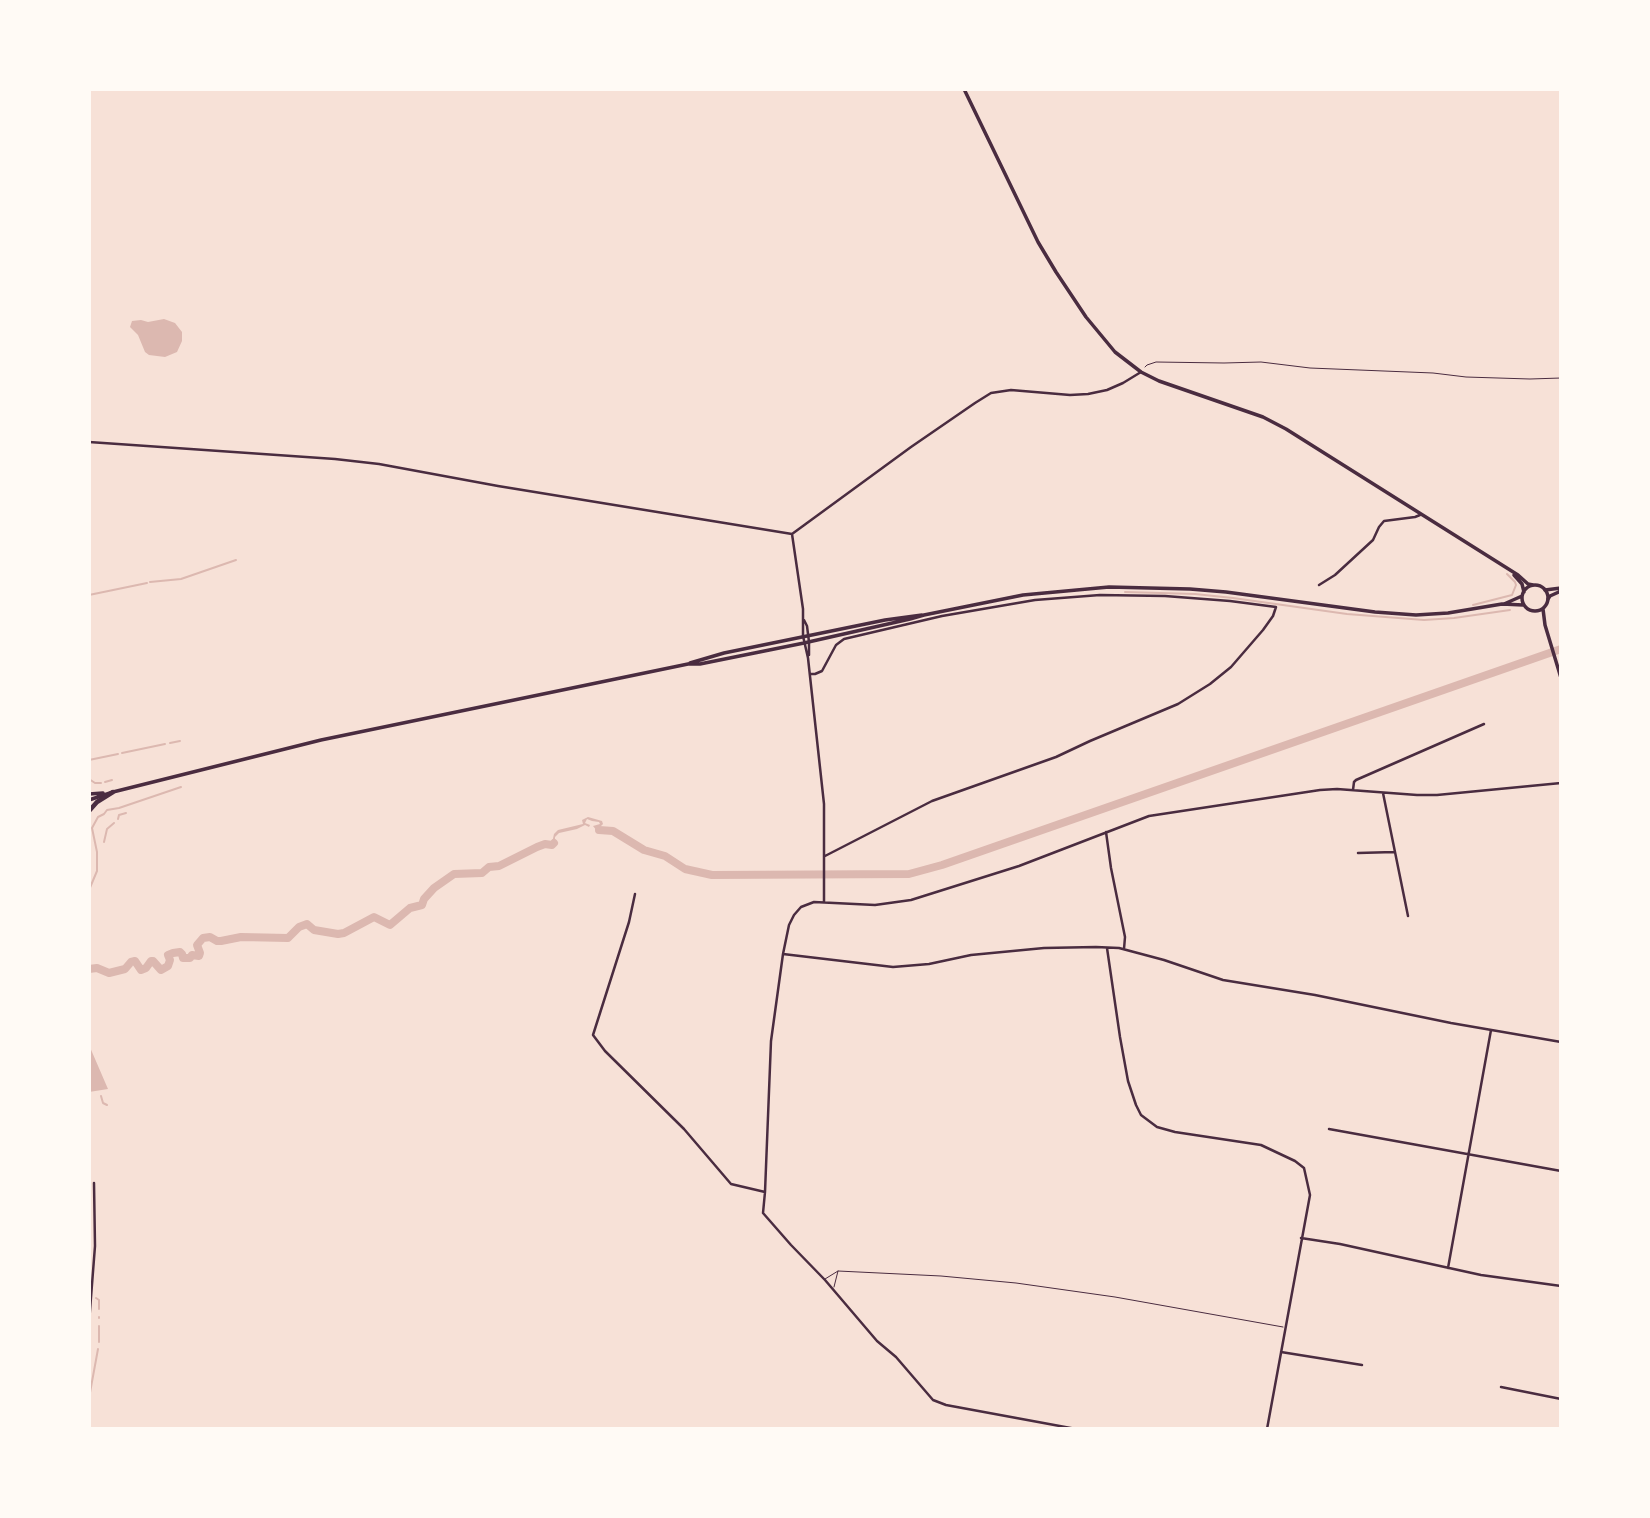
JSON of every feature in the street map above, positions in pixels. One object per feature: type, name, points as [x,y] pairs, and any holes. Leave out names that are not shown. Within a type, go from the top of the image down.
[{"type":"highway","points":[[89,811],[113,792]]},
{"type":"main road","points":[[964,89],[1035,237],[1091,324],[1106,343],[1125,360],[1158,381],[1275,423],[1528,584],[1545,590],[1561,590]]},
{"type":"main road","points":[[1513,573],[1522,584],[1523,605]]},
{"type":"main road","points":[[1502,604],[1523,594],[1528,587],[1534,585]]},
{"type":"main road","points":[[89,800],[321,740],[807,642],[924,615],[1023,596],[1072,590],[1122,587],[1190,589],[1404,614],[1448,613],[1502,604],[1523,605],[1535,612],[1545,625]]},
{"type":"main road","points":[[1545,590],[1548,599]]},
{"type":"main road","points":[[1535,612],[1543,609],[1550,596],[1561,590]]},
{"type":"main road","points":[[1543,609],[1545,625],[1561,678]]},
{"type":"main road","points":[[688,664],[724,653],[894,618],[924,615]]},
{"type":"main road","points":[[89,794],[113,792]]},
{"type":"street","points":[[89,443],[379,464],[792,534],[911,447],[991,393],[1011,390],[1059,395],[1088,394],[1107,390],[1141,372]]},
{"type":"street","points":[[1319,585],[1335,575],[1373,540],[1384,521],[1421,514]]},
{"type":"street","points":[[792,534],[807,642],[824,804],[824,902]]},
{"type":"street","points":[[810,674],[822,671],[836,645],[844,639],[1035,600],[1100,595],[1165,596],[1276,607],[1263,630],[1231,667],[1178,704],[1056,757],[932,802],[825,856]]},
{"type":"street","points":[[1353,790],[1356,780],[1484,724]]},
{"type":"street","points":[[1076,1429],[946,1405],[933,1400],[762,1213],[771,1041],[783,954],[789,925],[796,912],[808,904],[824,902],[875,905],[911,900],[1019,866],[1149,816],[1320,790],[1417,796],[1561,783]]},
{"type":"street","points":[[1383,793],[1408,916]]},
{"type":"street","points":[[1106,832],[1125,937],[1124,949]]},
{"type":"street","points":[[1358,853],[1394,852]]},
{"type":"street","points":[[635,894],[629,922],[593,1035],[605,1051],[691,1136],[732,1184],[765,1192]]},
{"type":"street","points":[[783,954],[893,967],[929,964],[971,955],[1044,948],[1124,949],[1223,981],[1315,995],[1561,1042]]},
{"type":"street","points":[[1107,948],[1128,1081],[1141,1115],[1157,1127],[1175,1132],[1254,1144],[1302,1165],[1307,1179],[1310,1195],[1267,1429]]},
{"type":"street","points":[[1448,1268],[1491,1030]]},
{"type":"street","points":[[1329,1129],[1561,1171]]},
{"type":"street","points":[[89,1323],[95,1246],[94,1183]]},
{"type":"street","points":[[1301,1238],[1448,1268],[1561,1286]]},
{"type":"street","points":[[1281,1352],[1362,1365]]},
{"type":"street","points":[[1501,1387],[1561,1399]]},
{"type":"lane","points":[[834,1290],[838,1271]]},
{"type":"lane","points":[[825,1280],[838,1271],[1016,1283],[1115,1297],[1285,1327]]},
{"type":"path","points":[[1141,372],[1147,365],[1156,362],[1261,362],[1310,368],[1466,377],[1561,378]]},
{"type":"shaded area","points":[[164,319],[175,323],[182,332],[182,341],[177,352],[165,357],[149,355],[138,335],[130,327],[132,321]]},
{"type":"shaded area","points":[[588,817],[602,821],[600,827],[608,831],[597,831],[593,826],[600,824],[599,822],[587,819],[585,823],[590,825],[589,827],[585,825],[559,833],[555,837],[555,845],[545,844],[552,843],[558,830],[583,824],[582,820]]},
{"type":"shaded area","points":[[89,1045],[108,1089],[89,1092]]},
{"type":"waterway","points":[[150,582],[181,579],[236,560]]},
{"type":"waterway","points":[[1473,605],[1512,595],[1516,585],[1507,574]]},
{"type":"waterway","points":[[89,595],[147,583]]},
{"type":"waterway","points":[[1125,592],[1195,594],[1347,614],[1424,620],[1510,610]]},
{"type":"waterway","points":[[599,830],[613,831],[644,850],[665,856],[685,869],[712,875],[909,874],[942,865],[1561,649]]},
{"type":"waterway","points":[[170,743],[180,741]]},
{"type":"waterway","points":[[122,753],[165,744]]},
{"type":"waterway","points":[[89,760],[118,754]]},
{"type":"waterway","points":[[89,779],[101,783]]},
{"type":"waterway","points":[[105,782],[112,780]]},
{"type":"waterway","points":[[89,890],[97,871],[97,852],[92,828],[98,817],[107,810],[181,787]]},
{"type":"waterway","points":[[118,819],[119,815],[126,813]]},
{"type":"waterway","points":[[104,842],[107,829],[114,823]]},
{"type":"waterway","points":[[89,969],[97,968],[109,973],[125,969],[135,961],[141,970],[153,961],[161,970],[168,966],[168,955],[173,953],[180,952],[183,958],[199,956],[197,945],[203,938],[210,937],[217,941],[241,937],[288,938],[299,927],[307,924],[314,930],[338,934],[374,917],[390,925],[410,908],[422,905],[434,888],[454,874],[482,873],[489,867],[499,866],[537,847],[554,843]]},
{"type":"waterway","points":[[101,1096],[103,1103],[107,1105]]},
{"type":"waterway","points":[[89,1215],[89,1240]]},
{"type":"waterway","points":[[96,1298],[99,1300],[99,1309]]},
{"type":"waterway","points":[[99,1326],[99,1342]]},
{"type":"waterway","points":[[89,1398],[98,1349]]}]
